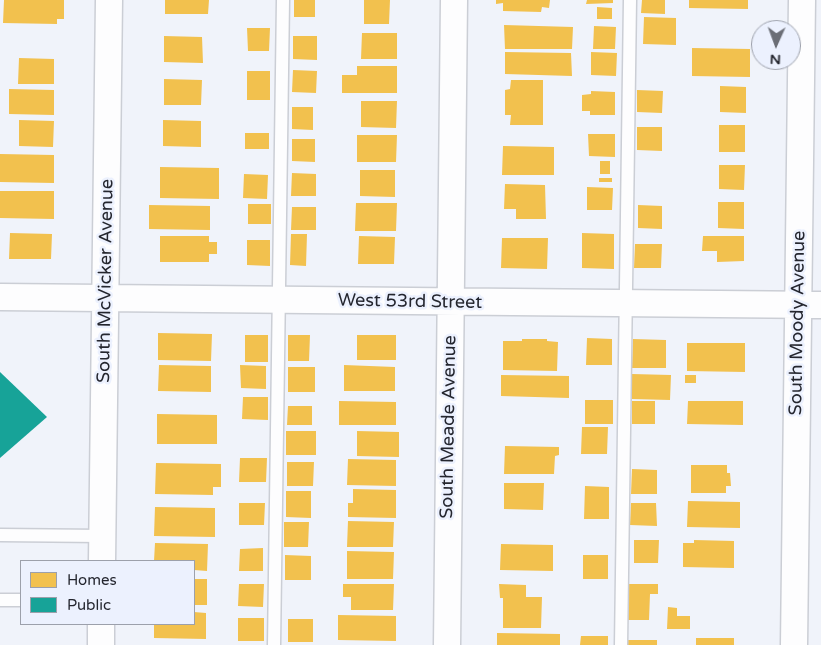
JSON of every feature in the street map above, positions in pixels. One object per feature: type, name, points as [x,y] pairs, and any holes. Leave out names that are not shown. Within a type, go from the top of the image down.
[{"type":"street","name":"South McVicker Avenue","points":[[102,548],[109,0]]},
{"type":"street","name":"South Meade Avenue","points":[[447,645],[454,0]]},
{"type":"street","name":"South Moody Avenue","points":[[794,645],[810,305],[802,0]]},
{"type":"street","name":"West 53rd Street","points":[[0,297],[810,305]]},
{"type":"street","points":[[101,625],[101,645]]},
{"type":"lane","points":[[274,645],[283,0]]},
{"type":"lane","points":[[621,645],[630,0]]},
{"type":"lane","points":[[0,535],[102,548]]},
{"type":"lane","points":[[0,600],[20,600]]},
{"type":"building: Homes","points":[[4,0],[64,0],[64,19],[57,19],[57,24],[3,23]]},
{"type":"building: Homes","points":[[165,0],[209,0],[208,14],[165,14]]},
{"type":"building: Homes","points":[[294,0],[315,0],[315,17],[294,17]]},
{"type":"building: Homes","points":[[364,0],[390,0],[389,24],[364,24]]},
{"type":"building: Homes","points":[[496,0],[550,0],[549,8],[542,7],[541,12],[503,11],[503,3],[496,4]]},
{"type":"building: Homes","points":[[587,0],[613,0],[613,3],[586,4]]},
{"type":"building: Homes","points":[[642,0],[665,0],[665,14],[641,13]]},
{"type":"building: Homes","points":[[689,0],[748,0],[748,9],[689,8]]},
{"type":"building: Homes","points":[[597,7],[612,8],[612,19],[597,19]]},
{"type":"building: Homes","points":[[644,17],[676,18],[676,45],[643,44]]},
{"type":"building: Homes","points":[[504,25],[573,27],[572,49],[505,49]]},
{"type":"building: Homes","points":[[594,26],[616,27],[615,49],[593,49]]},
{"type":"building: Homes","points":[[247,28],[270,28],[269,51],[248,51]]},
{"type":"building: Homes","points":[[362,33],[397,33],[397,59],[361,59]]},
{"type":"building: Homes","points":[[164,36],[202,37],[203,63],[164,62]]},
{"type":"building: Homes","points":[[293,36],[317,36],[317,60],[293,59]]},
{"type":"building: Homes","points":[[692,48],[750,49],[750,77],[692,76]]},
{"type":"building: Homes","points":[[505,52],[571,53],[572,76],[505,74]]},
{"type":"building: Homes","points":[[591,52],[617,53],[616,76],[591,75]]},
{"type":"building: Homes","points":[[19,58],[54,59],[54,84],[18,84]]},
{"type":"building: Homes","points":[[357,66],[397,66],[397,93],[342,93],[342,75],[357,75]]},
{"type":"building: Homes","points":[[293,70],[317,71],[316,93],[292,92]]},
{"type":"building: Homes","points":[[247,71],[270,71],[270,100],[247,100]]},
{"type":"building: Homes","points":[[164,79],[202,80],[201,105],[164,105]]},
{"type":"building: Homes","points":[[511,80],[543,80],[543,125],[510,125],[511,115],[505,115],[505,90],[510,89]]},
{"type":"building: Homes","points":[[720,86],[746,87],[746,113],[720,112]]},
{"type":"building: Homes","points":[[9,89],[54,90],[54,115],[9,114]]},
{"type":"building: Homes","points":[[637,90],[663,91],[662,113],[637,112]]},
{"type":"building: Homes","points":[[591,91],[615,92],[615,115],[590,115],[590,111],[582,111],[582,95],[591,94]]},
{"type":"building: Homes","points":[[361,101],[397,101],[396,128],[361,127]]},
{"type":"building: Homes","points":[[292,107],[313,107],[313,130],[292,129]]},
{"type":"building: Homes","points":[[19,120],[54,121],[53,147],[19,146]]},
{"type":"building: Homes","points":[[163,120],[201,121],[201,147],[163,146]]},
{"type":"building: Homes","points":[[719,125],[745,125],[745,152],[719,152]]},
{"type":"building: Homes","points":[[637,127],[662,127],[662,151],[637,150]]},
{"type":"building: Homes","points":[[245,133],[269,133],[269,149],[245,149]]},
{"type":"building: Homes","points":[[588,134],[615,134],[615,157],[589,156]]},
{"type":"building: Homes","points":[[357,135],[397,135],[396,162],[357,162]]},
{"type":"building: Homes","points":[[292,139],[315,139],[315,162],[292,161]]},
{"type":"building: Homes","points":[[503,146],[554,147],[554,175],[502,175]]},
{"type":"building: Homes","points":[[0,154],[54,155],[54,183],[0,182]]},
{"type":"building: Homes","points":[[600,161],[610,161],[610,174],[600,174]]},
{"type":"building: Homes","points":[[719,165],[745,165],[744,190],[719,189]]},
{"type":"building: Homes","points":[[160,167],[219,168],[219,199],[160,198]]},
{"type":"building: Homes","points":[[360,170],[395,170],[395,197],[360,196]]},
{"type":"building: Homes","points":[[292,173],[316,174],[316,196],[291,196]]},
{"type":"building: Homes","points":[[244,174],[268,175],[267,199],[243,198]]},
{"type":"building: Homes","points":[[599,178],[612,178],[612,182],[599,182]]},
{"type":"building: Homes","points":[[505,184],[545,185],[546,219],[516,219],[516,209],[504,209]]},
{"type":"building: Homes","points":[[587,187],[613,188],[612,210],[587,210]]},
{"type":"building: Homes","points":[[0,191],[54,191],[54,219],[0,218]]},
{"type":"building: Homes","points":[[718,202],[744,202],[744,229],[718,228]]},
{"type":"building: Homes","points":[[356,203],[397,203],[396,231],[355,231]]},
{"type":"building: Homes","points":[[248,204],[271,204],[271,224],[248,224]]},
{"type":"building: Homes","points":[[149,205],[210,206],[210,230],[149,229]]},
{"type":"building: Homes","points":[[638,205],[662,206],[662,229],[638,228]]},
{"type":"building: Homes","points":[[292,207],[316,207],[316,230],[291,230]]},
{"type":"building: Homes","points":[[10,233],[52,234],[51,259],[9,259]]},
{"type":"building: Homes","points":[[582,233],[614,234],[614,269],[582,268]]},
{"type":"building: Homes","points":[[291,234],[307,234],[306,266],[290,265]]},
{"type":"building: Homes","points":[[160,236],[209,236],[209,242],[217,242],[217,254],[209,254],[209,262],[160,262]]},
{"type":"building: Homes","points":[[359,236],[395,237],[394,264],[358,264]]},
{"type":"building: Homes","points":[[703,236],[744,236],[744,261],[717,262],[717,251],[702,251]]},
{"type":"building: Homes","points":[[502,238],[548,238],[547,269],[501,268]]},
{"type":"building: Homes","points":[[247,240],[270,240],[270,266],[247,265]]},
{"type":"building: Homes","points":[[635,244],[662,244],[661,268],[634,268]]},
{"type":"building: Homes","points":[[158,333],[212,334],[211,361],[158,360]]},
{"type":"building: Homes","points":[[245,335],[268,335],[268,362],[245,362]]},
{"type":"building: Homes","points":[[288,335],[310,335],[309,361],[288,361]]},
{"type":"building: Homes","points":[[357,335],[396,335],[396,360],[357,360]]},
{"type":"building: Homes","points":[[587,338],[612,339],[612,365],[586,365]]},
{"type":"building: Homes","points":[[522,339],[547,339],[547,341],[558,342],[557,371],[503,370],[503,341],[522,341]]},
{"type":"building: Homes","points":[[633,339],[666,340],[666,368],[632,368]]},
{"type":"building: Homes","points":[[687,343],[745,343],[745,372],[687,371]]},
{"type":"building: Homes","points":[[159,365],[211,366],[211,392],[158,391]]},
{"type":"building: Homes","points":[[240,365],[266,366],[266,389],[241,388]]},
{"type":"building: Homes","points":[[344,365],[395,367],[395,391],[344,391]]},
{"type":"building: Homes","points":[[288,367],[315,367],[315,392],[288,392]]},
{"type":"building: Homes","points":[[632,374],[671,375],[670,400],[632,399]]},
{"type":"building: Homes","points":[[501,375],[569,376],[569,398],[501,396]]},
{"type":"building: Homes","points":[[685,375],[696,375],[696,383],[685,383]]},
{"type":"building: Homes","points":[[243,397],[268,397],[268,420],[242,419]]},
{"type":"building: Homes","points":[[585,400],[613,400],[613,424],[585,424]]},
{"type":"building: Homes","points":[[339,401],[396,402],[396,425],[339,425]]},
{"type":"building: Homes","points":[[632,401],[655,401],[655,424],[632,424]]},
{"type":"building: Homes","points":[[688,401],[743,401],[743,425],[687,424]]},
{"type":"building: Homes","points":[[288,406],[312,406],[312,425],[287,425]]},
{"type":"building: Homes","points":[[157,414],[217,415],[217,444],[157,444]]},
{"type":"building: Homes","points":[[582,427],[608,427],[607,454],[581,454]]},
{"type":"building: Homes","points":[[286,431],[316,431],[316,455],[286,455]]},
{"type":"building: Homes","points":[[357,431],[399,432],[399,457],[357,456]]},
{"type":"building: Homes","points":[[505,446],[559,447],[559,455],[555,456],[554,474],[504,474]]},
{"type":"building: Homes","points":[[240,458],[267,458],[266,482],[239,482]]},
{"type":"building: Homes","points":[[348,459],[396,460],[396,486],[347,485]]},
{"type":"building: Homes","points":[[287,462],[314,462],[313,486],[287,486]]},
{"type":"building: Homes","points":[[156,463],[221,464],[221,487],[213,487],[213,495],[155,494]]},
{"type":"building: Homes","points":[[691,465],[727,465],[731,486],[726,486],[726,493],[691,493]]},
{"type":"building: Homes","points":[[632,469],[657,470],[657,494],[631,494]]},
{"type":"building: Homes","points":[[504,483],[544,483],[543,510],[504,509]]},
{"type":"building: Homes","points":[[585,486],[609,487],[609,519],[584,519]]},
{"type":"building: Homes","points":[[353,489],[396,490],[396,518],[348,517],[348,503],[353,503]]},
{"type":"building: Homes","points":[[286,491],[311,491],[311,518],[286,517]]},
{"type":"building: Homes","points":[[688,501],[740,502],[740,528],[687,527]]},
{"type":"building: Homes","points":[[239,503],[265,503],[264,525],[239,525]]},
{"type":"building: Homes","points":[[631,503],[656,503],[657,526],[630,525]]},
{"type":"building: Homes","points":[[155,507],[215,508],[215,537],[154,536]]},
{"type":"building: Homes","points":[[348,521],[394,522],[393,547],[347,547]]},
{"type":"building: Homes","points":[[284,522],[309,522],[308,547],[284,547]]},
{"type":"building: Homes","points":[[634,540],[659,540],[658,563],[634,563]]},
{"type":"building: Homes","points":[[694,540],[734,541],[734,568],[683,567],[683,543],[694,543]]},
{"type":"building: Homes","points":[[155,543],[208,544],[207,571],[195,570],[195,560],[154,560]]},
{"type":"building: Homes","points":[[501,544],[553,545],[553,571],[500,570]]},
{"type":"building: Homes","points":[[263,548],[263,571],[239,571],[240,549]]},
{"type":"building: Homes","points":[[347,551],[394,552],[393,579],[347,579]]},
{"type":"building: Homes","points":[[285,555],[311,556],[311,580],[285,580]]},
{"type":"building: Homes","points":[[583,555],[608,555],[608,579],[583,579]]},
{"type":"building: Homes","points":[[195,579],[207,579],[207,605],[195,605]]},
{"type":"building: Homes","points":[[239,584],[264,584],[263,607],[238,606]]},
{"type":"building: Homes","points":[[343,584],[394,584],[393,610],[351,610],[351,597],[343,597]]},
{"type":"building: Homes","points":[[499,584],[526,585],[526,597],[542,597],[541,628],[503,628],[503,598],[500,598]]},
{"type":"building: Homes","points":[[627,584],[658,584],[658,594],[650,594],[649,620],[627,620]]},
{"type":"building: Homes","points":[[668,607],[677,608],[677,616],[690,616],[690,629],[667,629]]},
{"type":"building: Homes","points":[[195,612],[206,613],[206,639],[154,638],[154,625],[195,625]]},
{"type":"building: Homes","points":[[338,615],[396,616],[396,641],[338,640]]},
{"type":"building: Homes","points":[[238,618],[264,618],[264,641],[238,641]]},
{"type":"building: Homes","points":[[288,619],[313,619],[313,642],[288,642]]},
{"type":"building: Homes","points":[[497,633],[560,634],[560,645],[497,645]]},
{"type":"building: Homes","points":[[581,636],[608,636],[608,645],[580,645]]},
{"type":"building: Homes","points":[[696,638],[734,638],[734,645],[696,645]]},
{"type":"building: Homes","points":[[628,640],[657,640],[657,645],[628,645]]},
{"type":"building: Public","points":[[0,372],[47,417],[0,458]]}]
